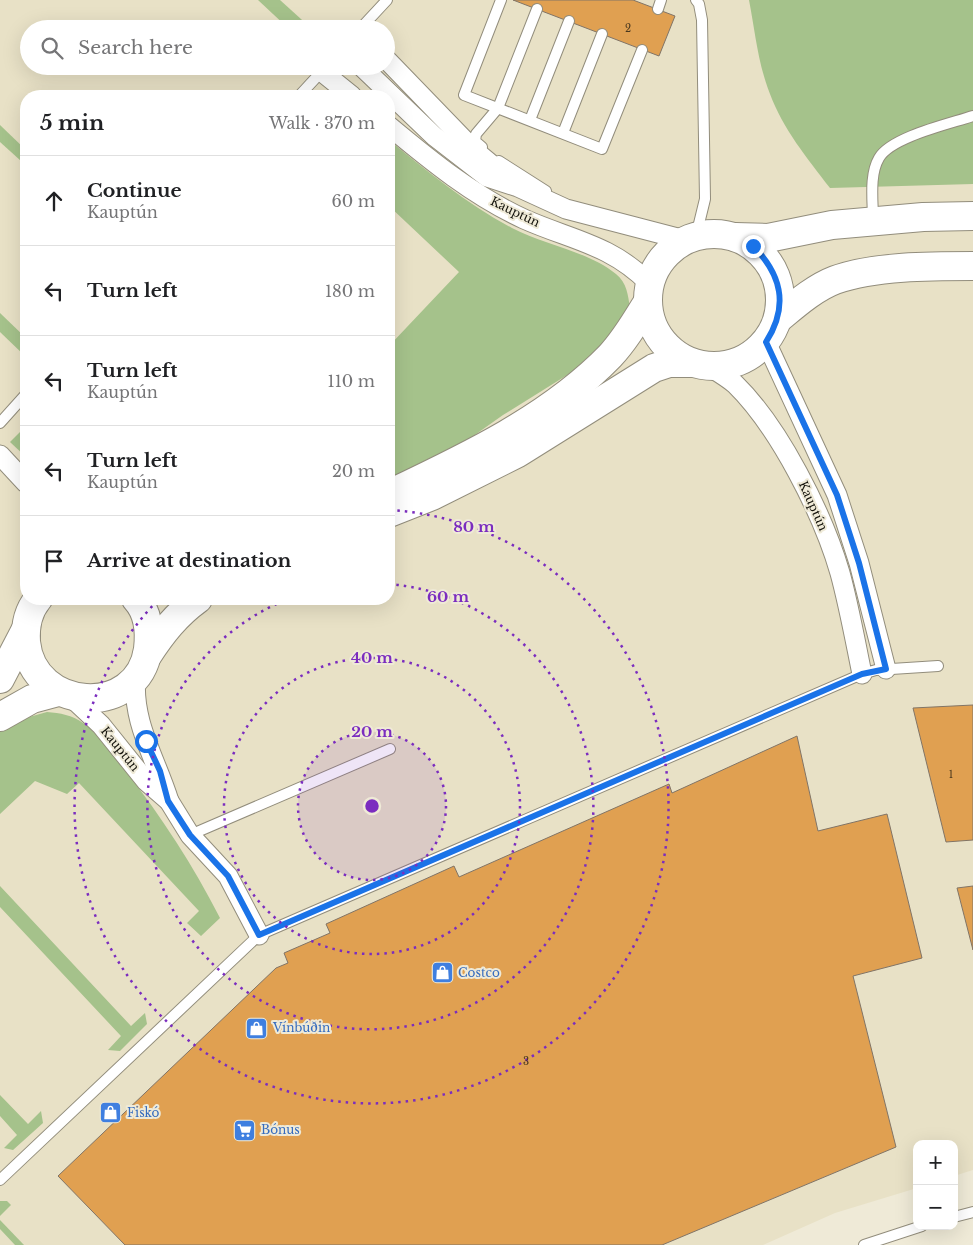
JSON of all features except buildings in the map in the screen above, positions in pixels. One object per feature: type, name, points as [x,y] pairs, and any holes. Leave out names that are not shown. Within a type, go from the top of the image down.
[{"type":"street","name":"Kauptún","points":[[395,68],[474,150],[518,187]]},
{"type":"street","points":[[330,75],[346,90]]},
{"type":"street","name":"Kauptún","points":[[370,75],[386,90]]},
{"type":"street","name":"Kauptún","points":[[395,99],[434,136],[486,177],[518,187],[566,209],[690,238],[715,234],[768,238],[832,224],[923,216],[973,216]]},
{"type":"street","name":"Kauptún","points":[[395,131],[472,190],[525,219],[616,255],[634,268],[648,293],[650,322],[659,339],[673,353],[734,383],[755,406],[798,475],[824,532],[839,572],[862,674]]},
{"type":"street","name":"Kauptún","points":[[735,237],[753,246],[767,260],[774,273],[780,298],[772,330],[837,495],[859,563],[886,669]]},
{"type":"street","points":[[395,491],[477,450],[532,418],[576,387],[610,356],[630,330],[648,293],[657,265],[663,258],[690,238]]},
{"type":"street","points":[[395,511],[432,496],[518,453],[654,368],[669,363],[731,365],[750,356],[772,330],[807,296],[834,281],[863,273],[973,266]]},
{"type":"street","points":[[0,455],[20,477]]},
{"type":"street","name":"Kauptún","points":[[0,679],[25,630],[34,605]]},
{"type":"street","name":"Kauptún","points":[[139,605],[147,619],[149,637],[134,693],[136,710],[146,741],[160,771],[168,801]]},
{"type":"street","points":[[0,717],[32,699],[64,694],[88,699],[106,696],[123,688],[141,666],[165,628],[179,613],[190,605]]},
{"type":"street","name":"Kauptún","points":[[25,630],[28,655],[39,676],[101,725],[146,781],[168,801],[190,835],[228,876],[259,935]]},
{"type":"lane","points":[[368,20],[387,0]]},
{"type":"lane","points":[[501,0],[464,95],[602,149],[642,50]]},
{"type":"lane","points":[[690,238],[705,199],[702,20],[699,4],[696,0]]},
{"type":"lane","points":[[537,9],[498,108],[476,134],[475,141],[495,158],[543,190],[618,221]]},
{"type":"lane","points":[[530,120],[569,21]]},
{"type":"lane","points":[[563,133],[602,34]]},
{"type":"lane","points":[[305,90],[318,75]]},
{"type":"lane","points":[[873,221],[873,177],[879,158],[893,144],[973,116]]},
{"type":"lane","points":[[0,423],[20,401]]},
{"type":"lane","points":[[0,1180],[259,935],[862,674],[886,669],[938,666]]},
{"type":"lane","points":[[190,835],[390,749]]},
{"type":"lane","points":[[958,1216],[973,1212]]},
{"type":"lane","points":[[864,1245],[913,1229]]},
{"type":"lane","points":[[896,1234],[900,1245]]},
{"type":"shaded area","points":[[0,0],[973,0],[973,1170],[958,1175],[958,1140],[913,1140],[913,1189],[835,1213],[763,1245],[0,1245]]},
{"type":"green space","points":[[258,0],[280,0],[302,20],[279,20]]},
{"type":"green space","points":[[749,0],[973,0],[973,184],[830,188],[796,143],[775,107],[762,71]]},
{"type":"green space","points":[[0,125],[20,144],[20,160],[0,142]]},
{"type":"green space","points":[[395,145],[448,187],[495,219],[525,234],[605,266],[623,281],[629,298],[630,308],[602,344],[572,372],[503,415],[438,461],[395,484],[395,340],[459,272],[395,212]]},
{"type":"green space","points":[[0,313],[20,332],[20,351],[0,332]]},
{"type":"green space","points":[[20,432],[20,451],[10,442]]},
{"type":"green space","points":[[47,712],[75,718],[95,733],[116,758],[164,824],[199,879],[220,918],[201,936],[187,923],[199,911],[79,783],[67,794],[35,781],[0,814],[0,731],[22,719]]},
{"type":"green space","points":[[0,886],[131,1026],[145,1013],[147,1024],[120,1051],[108,1050],[121,1036],[0,907]]},
{"type":"green space","points":[[0,1095],[28,1124],[41,1111],[43,1123],[13,1150],[4,1148],[17,1135],[0,1116]]},
{"type":"green space","points":[[0,1201],[7,1201],[11,1205],[0,1216]]},
{"type":"green space","points":[[0,1220],[24,1245],[15,1245],[0,1229]]},
{"type":"place","name":"Costco","points":[[442,973]]},
{"type":"place","name":"Vínbúðin","points":[[257,1028]]},
{"type":"place","name":"Fiskó","points":[[111,1113]]},
{"type":"place","name":"Bónus","points":[[245,1130]]},
{"type":"route","points":[[146,741],[160,771],[168,801],[190,835],[228,876],[259,935],[862,674],[886,669],[859,563],[837,495],[776,368],[766,342],[778,319],[780,298],[777,279],[767,260],[753,246]]}]
